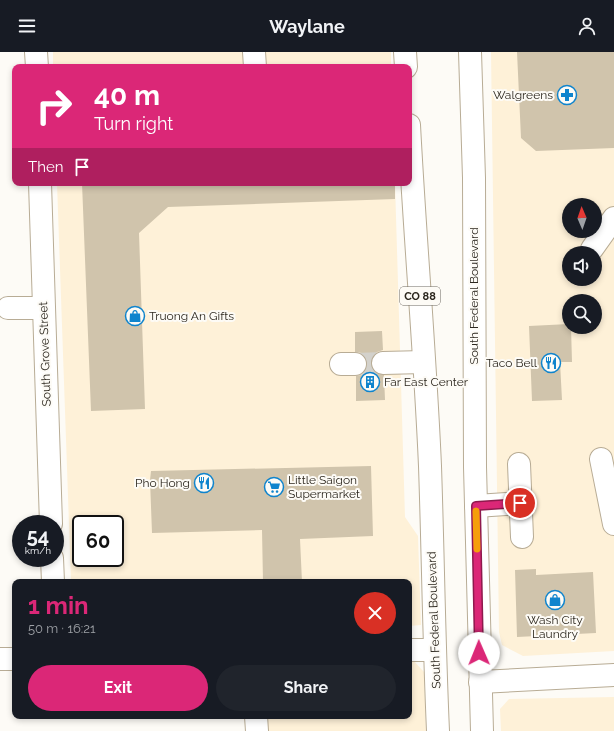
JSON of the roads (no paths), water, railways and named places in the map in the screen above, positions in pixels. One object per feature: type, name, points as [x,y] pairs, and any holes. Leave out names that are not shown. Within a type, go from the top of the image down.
[{"type":"main road","points":[[36,52],[37,64]]},
{"type":"main road","points":[[254,52],[255,64]]},
{"type":"main road","points":[[405,52],[406,64]]},
{"type":"main road","name":"South Federal Boulevard","points":[[470,52],[474,178],[476,506],[482,731]]},
{"type":"main road","name":"South Federal Boulevard","points":[[412,172],[430,467],[434,650],[438,731]]},
{"type":"main road","name":"South Grove Street","points":[[40,186],[51,515]]},
{"type":"main road","points":[[594,246],[614,218]]},
{"type":"main road","points":[[8,308],[44,308]]},
{"type":"main road","points":[[384,363],[424,362]]},
{"type":"main road","points":[[601,460],[614,524]]},
{"type":"main road","points":[[519,464],[522,537]]},
{"type":"main road","points":[[476,506],[520,503]]},
{"type":"main road","points":[[52,567],[53,579]]},
{"type":"main road","points":[[412,650],[434,650]]},
{"type":"main road","points":[[0,659],[12,659]]},
{"type":"main road","points":[[480,682],[614,675]]},
{"type":"main road","points":[[256,719],[257,731]]},
{"type":"tunnel","points":[[355,364],[383,363]]},
{"type":"place","name":"Walgreens","points":[[567,95]]},
{"type":"place","name":"Truong An Gifts","points":[[135,316]]},
{"type":"place","name":"Taco Bell","points":[[551,363]]},
{"type":"place","name":"Far East Center","points":[[370,382]]},
{"type":"place","name":"Pho Hong","points":[[204,483]]},
{"type":"place","name":"Little Saigon Supermarket","points":[[274,487]]},
{"type":"place","name":"Wash City Laundry","points":[[555,600]]}]
